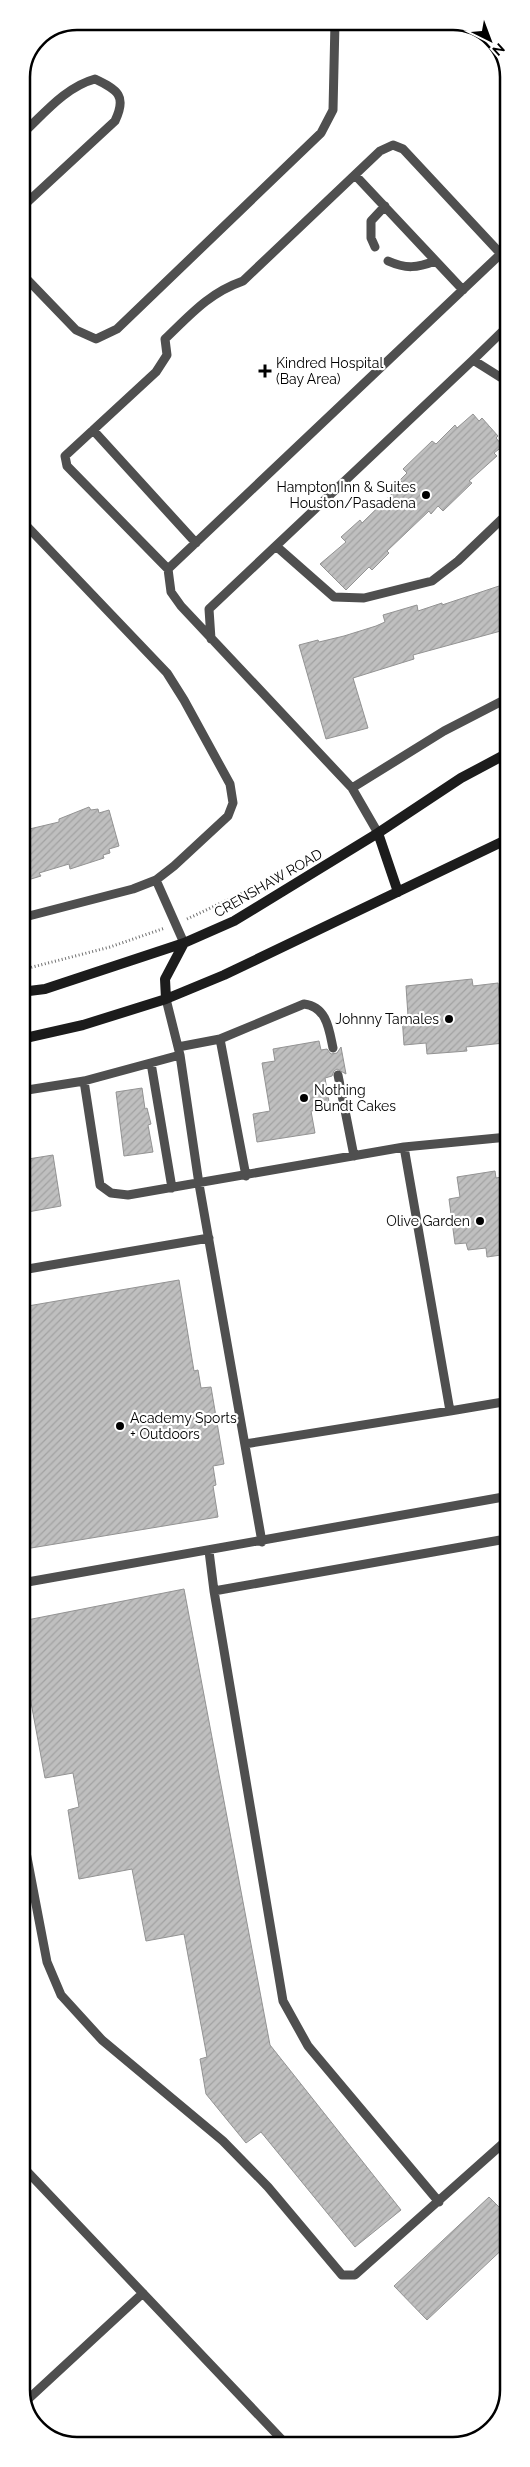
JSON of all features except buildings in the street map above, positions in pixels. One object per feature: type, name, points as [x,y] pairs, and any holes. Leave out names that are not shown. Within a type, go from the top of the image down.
[{"type":"main road","name":"CRENSHAW ROAD","points":[[30,991],[45,989],[184,943],[234,921],[378,833],[461,778],[500,757]]},
{"type":"main road","points":[[378,833],[398,892]]},
{"type":"main road","points":[[30,1037],[83,1025],[166,999],[224,975],[500,843]]},
{"type":"main road","points":[[166,999],[164,979],[184,943]]},
{"type":"lane","points":[[30,282],[76,330],[96,339],[117,329],[321,133],[332,110],[335,30]]},
{"type":"lane","points":[[30,127],[67,93],[84,82],[95,79],[113,88],[120,98],[120,110],[115,121],[30,200]]},
{"type":"lane","points":[[378,833],[352,788],[181,606],[172,592],[168,569],[67,466],[65,456],[156,372],[167,355],[166,339],[209,296],[226,287],[244,281],[380,151],[393,145],[403,148],[500,245]]},
{"type":"lane","points":[[356,174],[463,290]]},
{"type":"lane","points":[[375,247],[371,238],[371,221],[385,206]]},
{"type":"lane","points":[[168,569],[500,255]]},
{"type":"lane","points":[[388,261],[403,267],[419,268],[435,261]]},
{"type":"lane","points":[[210,639],[209,609],[500,334]]},
{"type":"lane","points":[[473,360],[500,377]]},
{"type":"lane","points":[[93,430],[196,543]]},
{"type":"lane","points":[[276,546],[334,597],[364,598],[432,580],[458,561],[500,521]]},
{"type":"lane","points":[[30,529],[166,673],[184,700],[230,784],[233,803],[228,816],[156,880],[133,889],[30,916]]},
{"type":"lane","points":[[352,788],[444,731],[500,702]]},
{"type":"lane","points":[[156,880],[184,943]]},
{"type":"lane","points":[[166,999],[179,1051],[199,1184],[262,1542]]},
{"type":"lane","points":[[30,1090],[84,1081],[151,1063],[179,1051],[220,1039],[304,1004],[312,1005],[325,1018],[332,1048]]},
{"type":"lane","points":[[220,1039],[246,1176]]},
{"type":"lane","points":[[151,1063],[172,1188]]},
{"type":"lane","points":[[338,1075],[354,1156]]},
{"type":"lane","points":[[84,1081],[100,1185],[111,1194],[128,1195],[199,1184],[404,1147],[500,1138]]},
{"type":"lane","points":[[404,1147],[450,1411]]},
{"type":"lane","points":[[30,1269],[209,1238]]},
{"type":"lane","points":[[245,1444],[500,1402]]},
{"type":"lane","points":[[30,1582],[262,1542],[500,1497]]},
{"type":"lane","points":[[214,1591],[500,1540]]},
{"type":"lane","points":[[209,1551],[214,1591],[283,2001],[308,2046],[439,2202]]},
{"type":"lane","points":[[30,1875],[46,1962],[61,1995],[102,2040],[223,2141],[268,2188],[342,2275],[355,2275],[500,2146]]},
{"type":"lane","points":[[30,2174],[279,2437]]},
{"type":"lane","points":[[30,2397],[143,2293]]},
{"type":"path","points":[[189,918],[289,870]]},
{"type":"path","points":[[30,968],[110,947],[161,929]]},
{"type":"place","name":"Kindred Hospital (Bay Area)","points":[[265,371]]},
{"type":"place","name":"Hampton Inn & Suites Houston/Pasadena","points":[[426,495]]},
{"type":"place","name":"Johnny Tamales","points":[[449,1019]]},
{"type":"place","name":"Nothing Bundt Cakes","points":[[304,1098]]},
{"type":"place","name":"Olive Garden","points":[[480,1221]]},
{"type":"place","name":"Academy Sports + Outdoors","points":[[120,1426]]}]
